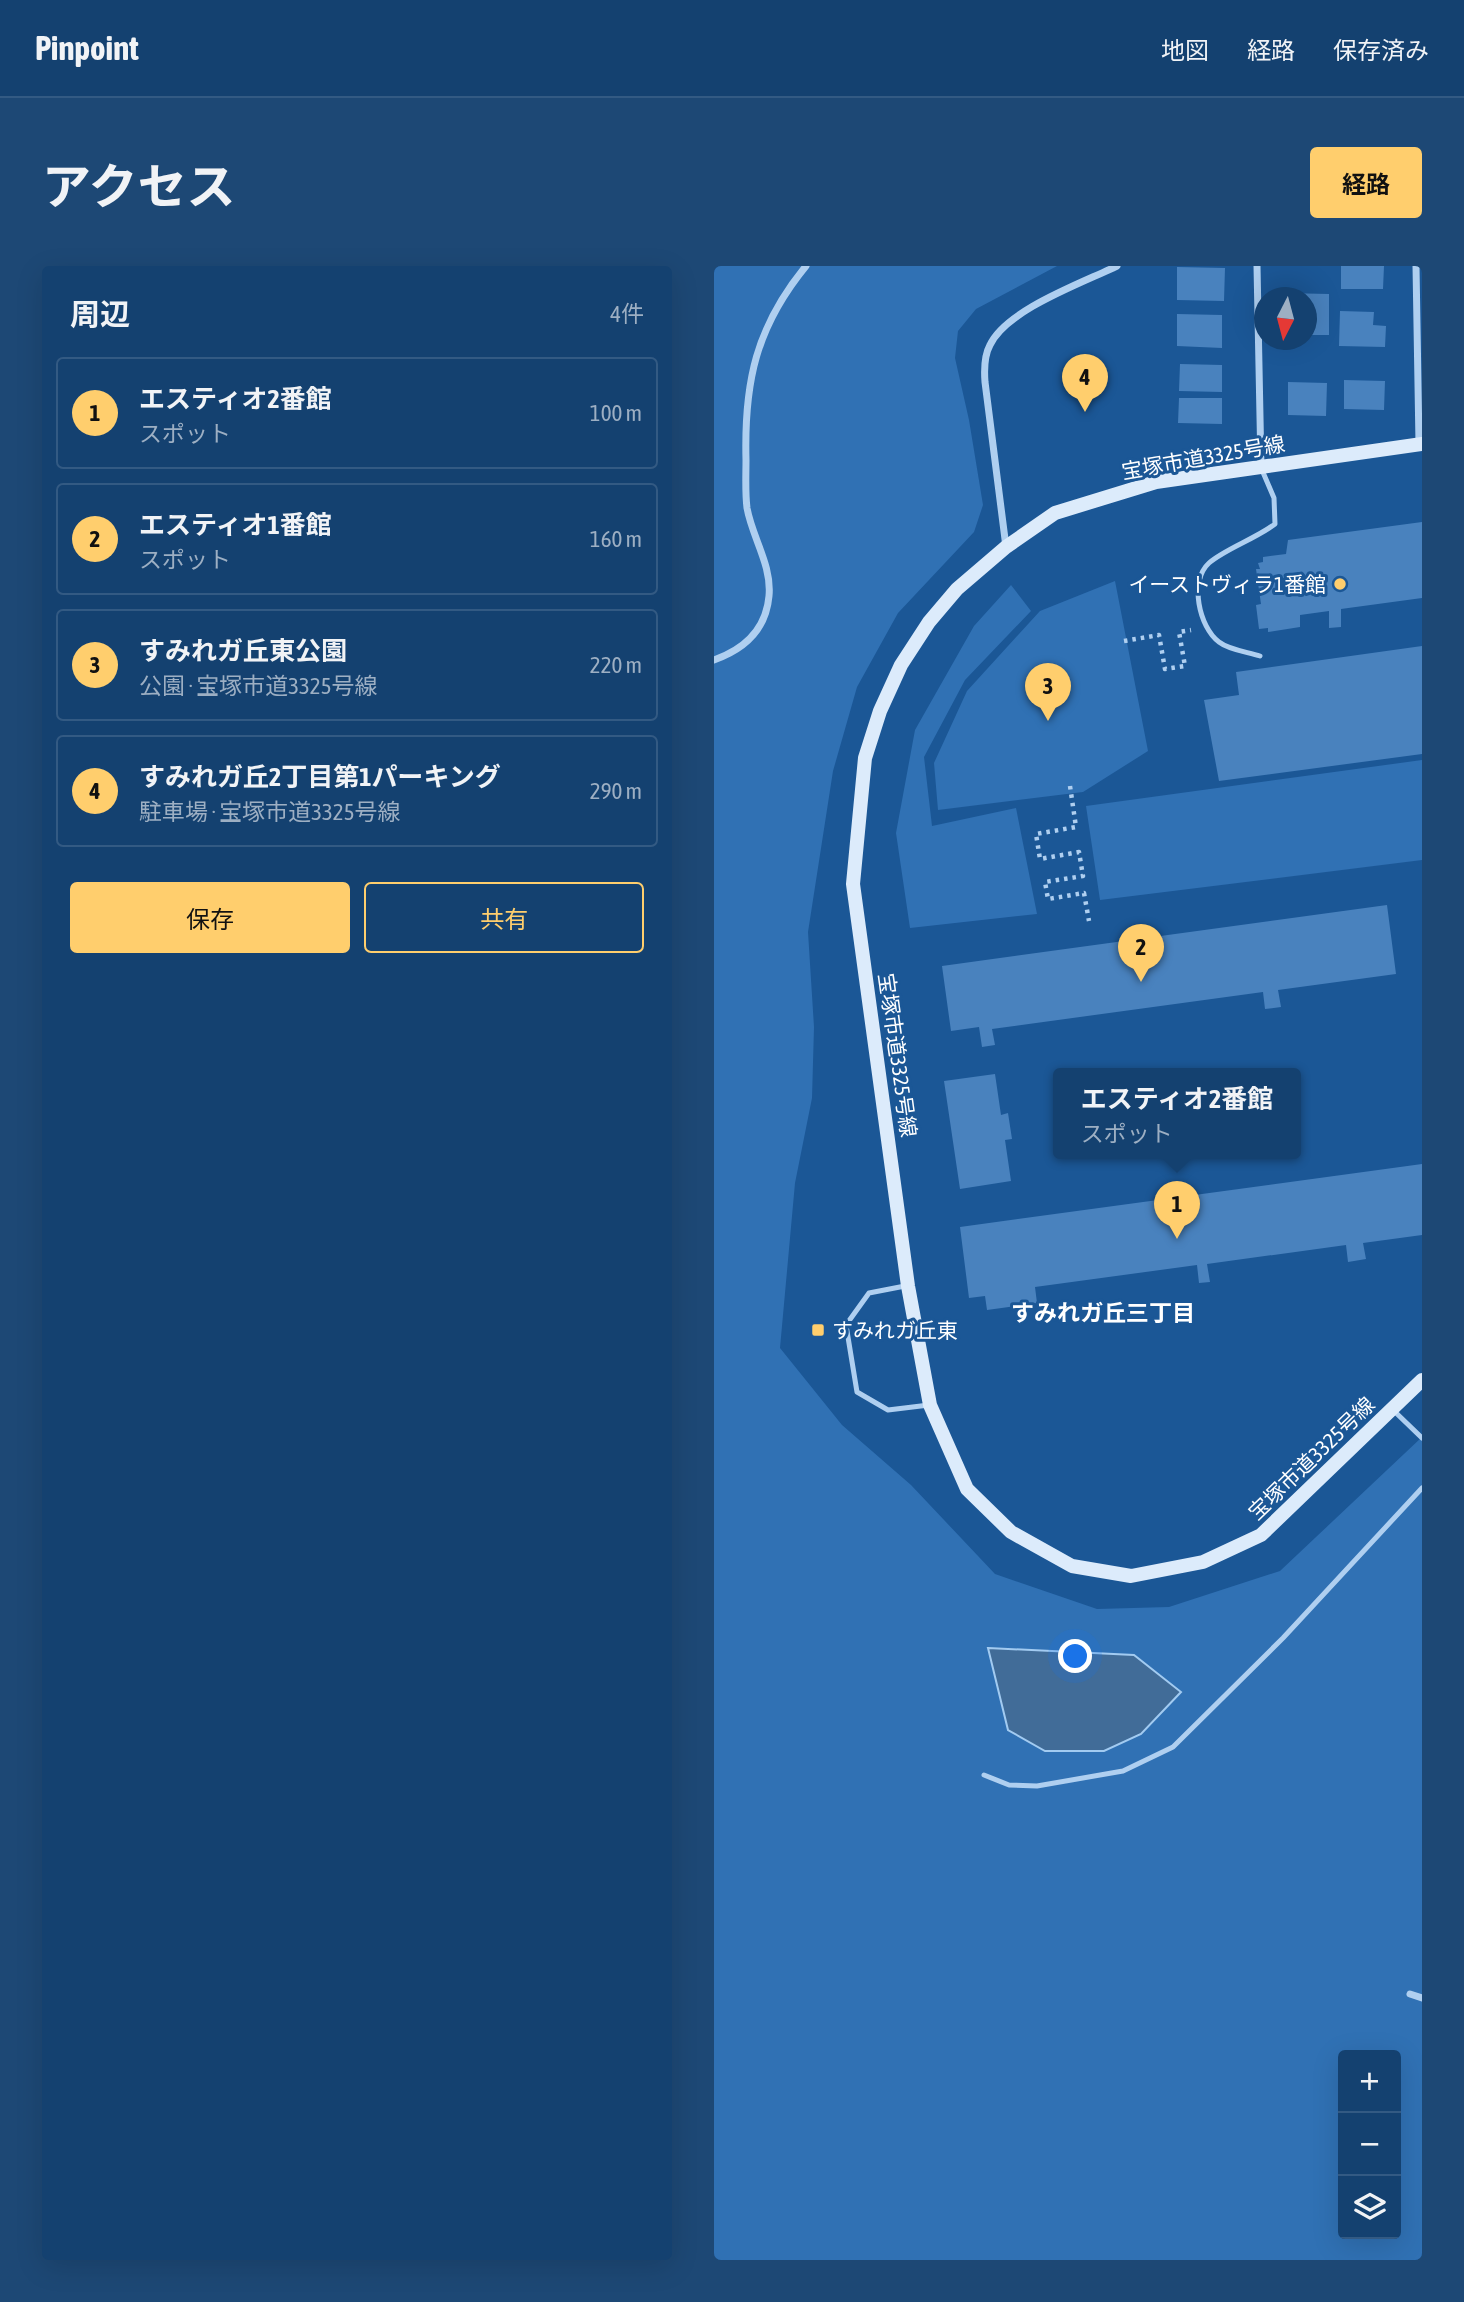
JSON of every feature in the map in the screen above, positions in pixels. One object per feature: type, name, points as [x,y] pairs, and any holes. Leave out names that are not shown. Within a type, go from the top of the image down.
[{"type":"street","points":[[714,660],[732,654],[749,643],[757,631],[769,596],[768,573],[747,508],[747,402],[752,363],[766,326],[782,295],[806,266]]},
{"type":"street","points":[[1006,547],[984,374],[989,345],[1010,320],[1117,266]]},
{"type":"street","points":[[1257,266],[1261,467]]},
{"type":"street","points":[[1416,266],[1420,444]]},
{"type":"street","name":"宝塚市道3325号線","points":[[1420,444],[1156,482],[1103,496],[1055,513],[1006,547],[957,589],[929,622],[901,665],[880,711],[865,758],[853,884],[908,1286],[930,1405],[967,1489],[1011,1532],[1072,1566],[1131,1576],[1203,1562],[1261,1535],[1422,1380]]},
{"type":"street","points":[[1410,1994],[1422,1998]]},
{"type":"lane","points":[[1260,656],[1220,643],[1205,627],[1198,587],[1208,564],[1256,538],[1275,524],[1274,498],[1261,467]]},
{"type":"lane","points":[[908,1286],[869,1293],[846,1325],[857,1392],[888,1410],[930,1405]]},
{"type":"lane","points":[[1392,1409],[1422,1438]]},
{"type":"lane","points":[[984,1775],[1009,1784],[1037,1786],[1123,1772],[1173,1747],[1283,1638],[1422,1488]]},
{"type":"path","points":[[1124,640],[1159,635],[1165,669],[1185,666],[1179,632]]},
{"type":"path","points":[[1070,786],[1076,827],[1036,834],[1040,859],[1079,852],[1083,876],[1045,882],[1048,899],[1084,893],[1088,922]]},
{"type":"shaded area","points":[[714,266],[1057,266],[976,309],[958,331],[955,358],[969,420],[983,505],[974,532],[898,613],[857,687],[833,771],[808,932],[814,1027],[812,1098],[795,1183],[780,1348],[842,1425],[911,1485],[995,1574],[1097,1609],[1169,1607],[1280,1571],[1422,1437],[1422,2260],[714,2260]]},
{"type":"shaded area","points":[[1115,581],[1148,751],[1083,792],[938,810],[934,763],[967,691],[1040,611]]},
{"type":"shaded area","points":[[1011,585],[1031,611],[965,680],[924,757],[932,826],[1016,808],[1037,914],[910,928],[896,833],[915,730],[974,626]]},
{"type":"shaded area","points":[[1422,760],[1422,860],[1100,900],[1086,806]]},
{"type":"shaded area","points":[[988,1648],[1134,1655],[1181,1692],[1141,1734],[1104,1751],[1045,1751],[1008,1730]]},
{"type":"building","points":[[1341,266],[1384,266],[1383,289],[1341,289]]},
{"type":"building","points":[[1177,267],[1225,268],[1224,301],[1177,300]]},
{"type":"building","points":[[1317,294],[1329,294],[1329,335],[1317,335]]},
{"type":"building","points":[[1340,311],[1374,312],[1373,325],[1386,326],[1385,347],[1339,346]]},
{"type":"building","points":[[1177,314],[1222,315],[1222,348],[1177,346]]},
{"type":"building","points":[[1180,364],[1222,365],[1222,392],[1179,391]]},
{"type":"building","points":[[1344,380],[1385,381],[1384,410],[1344,409]]},
{"type":"building","points":[[1288,382],[1327,383],[1326,416],[1288,415]]},
{"type":"building","points":[[1179,398],[1222,398],[1222,424],[1178,423]]},
{"type":"building","name":"イーストヴィラ1番館","points":[[1422,522],[1422,598],[1341,609],[1341,627],[1329,628],[1329,611],[1300,615],[1300,627],[1268,632],[1268,628],[1259,629],[1256,605],[1261,604],[1256,569],[1260,569],[1258,563],[1263,562],[1263,557],[1286,554],[1288,540]]},
{"type":"building","points":[[1422,646],[1422,754],[1219,781],[1204,700],[1239,695],[1236,672]]},
{"type":"building","points":[[1387,905],[1396,974],[1278,990],[1281,1007],[1265,1009],[1263,992],[992,1029],[995,1045],[982,1047],[979,1027],[951,1031],[942,966]]},
{"type":"building","points":[[995,1074],[1001,1115],[1008,1113],[1012,1139],[1005,1140],[1011,1181],[960,1189],[944,1081]]},
{"type":"building","points":[[1422,1164],[1422,1235],[1363,1243],[1366,1259],[1348,1262],[1346,1245],[1207,1264],[1210,1282],[1199,1283],[1197,1265],[1035,1287],[1037,1303],[987,1310],[985,1296],[969,1298],[960,1227]]},
{"type":"place","name":"すみれガ丘2丁目第1パーキング","points":[[1085,412]]},
{"type":"place","name":"イーストヴィラ1番館","points":[[1340,584]]},
{"type":"place","name":"すみれガ丘東公園","points":[[1048,721]]},
{"type":"place","name":"エスティオ1番館","points":[[1141,982]]},
{"type":"place","name":"エスティオ2番館","points":[[1177,1239]]},
{"type":"place","name":"すみれガ丘東","points":[[818,1330]]},
{"type":"district","name":"すみれガ丘三丁目","points":[[1103,1313]]}]
